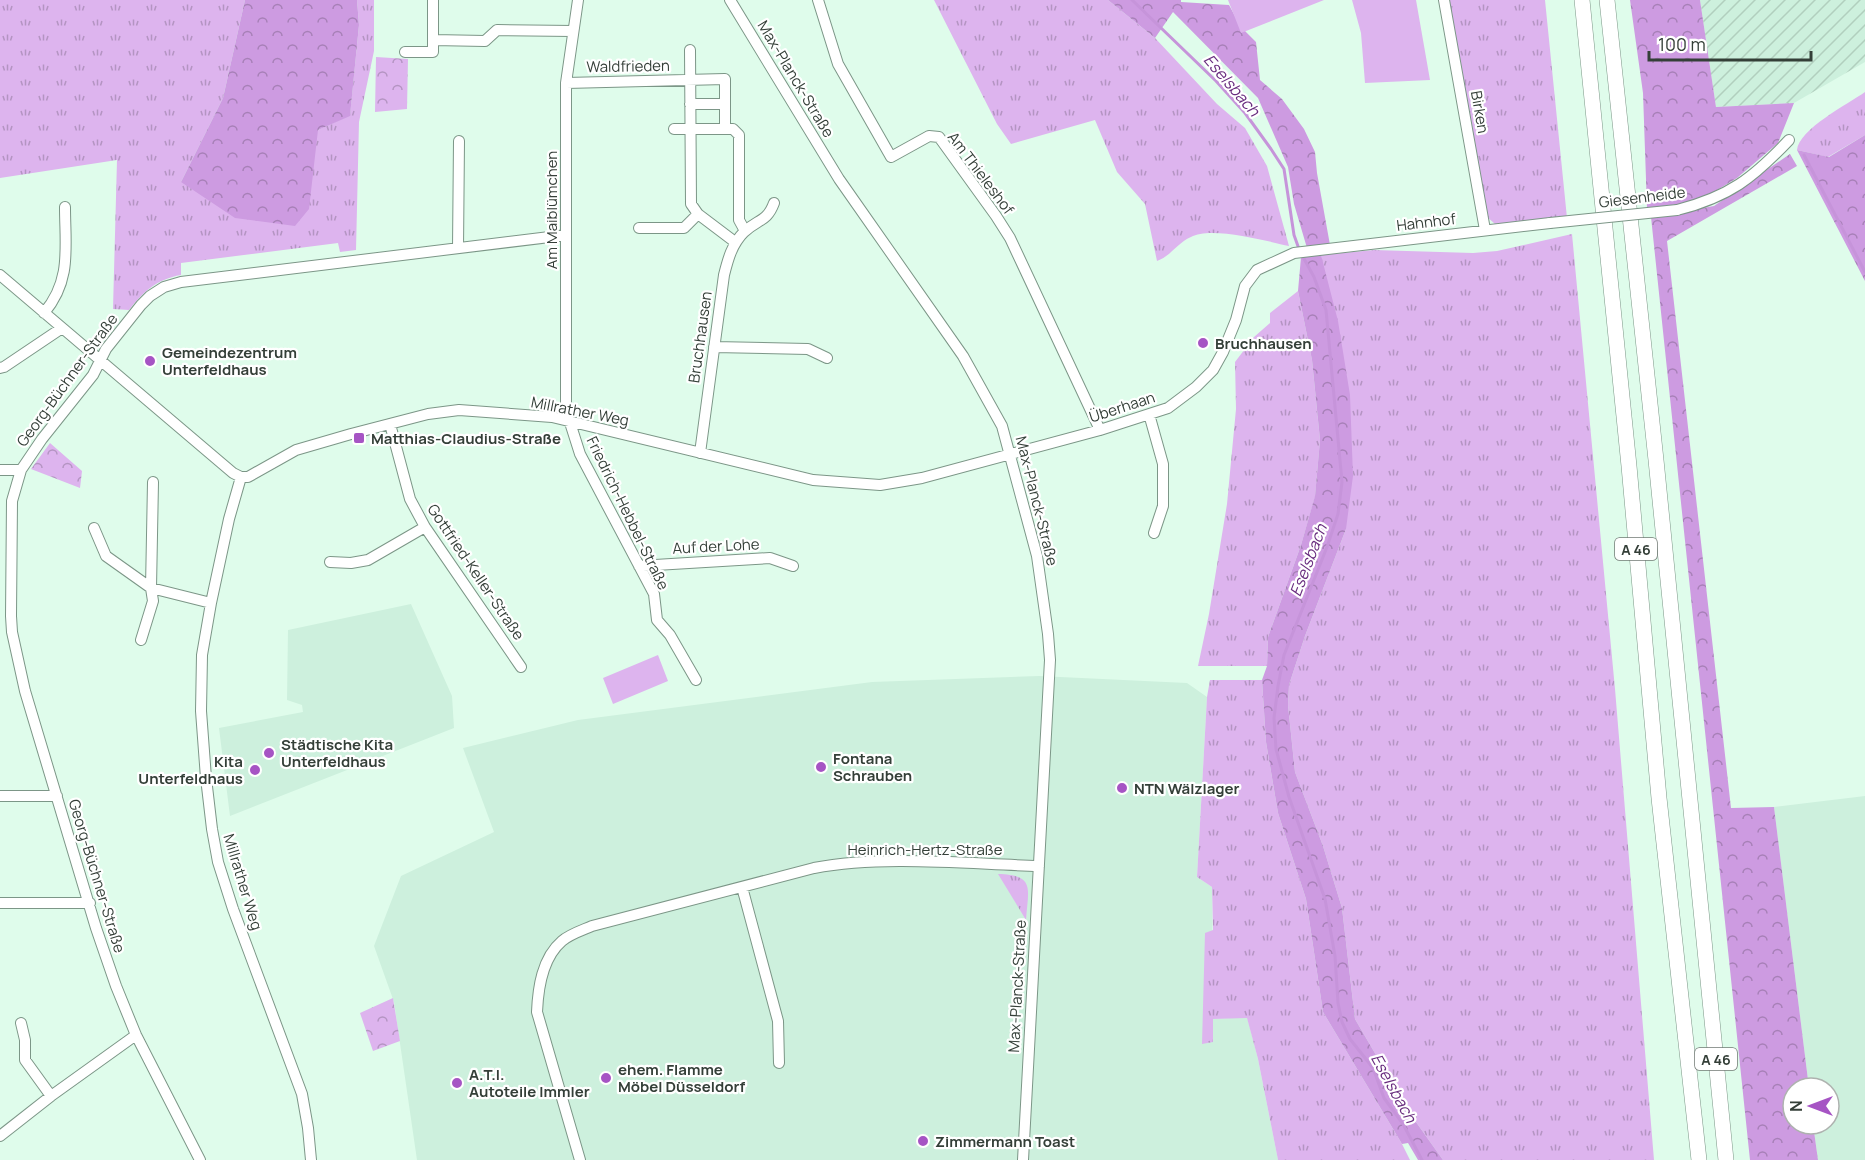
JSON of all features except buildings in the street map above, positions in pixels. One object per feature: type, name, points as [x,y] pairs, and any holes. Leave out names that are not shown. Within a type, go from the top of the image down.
[{"type":"highway","name":"A 46","points":[[1582,0],[1629,466],[1659,798],[1699,1160]]},
{"type":"highway","name":"A 46","points":[[1607,0],[1727,1160]]},
{"type":"highway","points":[[1688,1160],[1693,1098]]},
{"type":"street","points":[[405,52],[433,52],[433,0]]},
{"type":"street","name":"Am Maiblümchen","points":[[568,420],[566,410],[566,83],[578,0]]},
{"type":"street","name":"Max-Planck-Straße","points":[[730,0],[839,179],[963,356],[1002,426],[1035,545],[1050,660],[1023,1160]]},
{"type":"street","name":"Am Thieleshof","points":[[818,0],[838,64],[891,158],[929,136],[939,137],[996,216],[1010,238],[1100,430]]},
{"type":"street","name":"Birken","points":[[1444,0],[1485,230]]},
{"type":"street","points":[[433,40],[485,40],[497,30],[573,31]]},
{"type":"street","name":"Waldfrieden","points":[[690,50],[691,204],[698,214]]},
{"type":"street","name":"Waldfrieden","points":[[566,83],[725,79],[725,129]]},
{"type":"street","points":[[690,104],[725,104]]},
{"type":"street","points":[[674,129],[733,129],[739,135],[739,220],[745,231]]},
{"type":"street","name":"Giesenheide","points":[[1550,223],[1677,210],[1721,196],[1743,183],[1789,140]]},
{"type":"street","points":[[458,248],[459,141]]},
{"type":"street","name":"Bruchhausen","points":[[700,453],[728,258],[735,242],[745,231],[770,215],[774,203]]},
{"type":"street","points":[[44,313],[61,288],[64,271],[65,207]]},
{"type":"street","points":[[639,228],[684,228],[698,214],[735,242]]},
{"type":"street","name":"Hahnhof","points":[[1300,252],[1550,223]]},
{"type":"street","name":"Georg-Büchner-Straße","points":[[200,1160],[136,1035],[116,986],[25,691],[12,632],[5,572],[12,501],[21,470],[42,439],[93,375],[106,349],[141,305],[164,287],[181,282],[566,235]]},
{"type":"street","name":"Überhaan","points":[[1011,454],[1100,430],[1168,408],[1183,398],[1213,370],[1236,320],[1245,286],[1257,270],[1300,252]]},
{"type":"street","points":[[0,274],[233,474],[241,477]]},
{"type":"street","points":[[0,368],[4,368],[62,328]]},
{"type":"street","points":[[714,347],[808,349],[827,358]]},
{"type":"street","name":"Millrather Weg","points":[[311,1160],[302,1094],[233,909],[218,862],[212,829],[201,724],[202,655],[229,519],[241,477],[248,477],[296,450],[442,411],[459,410],[568,420],[813,480],[880,485],[922,478],[1011,454]]},
{"type":"street","points":[[1149,414],[1163,464],[1163,506],[1154,533]]},
{"type":"street","name":"Friedrich-Hebbel-Straße","points":[[568,420],[580,454],[654,594],[657,620],[670,635],[696,680]]},
{"type":"street","name":"Gottfried-Keller-Straße","points":[[390,424],[410,499],[425,527],[521,667]]},
{"type":"street","points":[[0,470],[21,470]]},
{"type":"street","points":[[141,640],[153,601],[150,588],[153,482]]},
{"type":"street","points":[[330,562],[351,563],[368,560],[425,527]]},
{"type":"street","points":[[94,528],[106,556],[150,588],[211,603]]},
{"type":"street","name":"Auf der Lohe","points":[[639,566],[770,558],[793,566]]},
{"type":"street","points":[[0,796],[57,796]]},
{"type":"street","name":"Heinrich-Hertz-Straße","points":[[580,1160],[537,1012],[538,992],[543,973],[551,955],[562,940],[592,926],[814,868],[853,862],[1039,866]]},
{"type":"street","points":[[742,887],[778,1021],[779,1063]]},
{"type":"street","points":[[0,903],[90,903]]},
{"type":"street","points":[[21,1023],[28,1066],[51,1096]]},
{"type":"street","points":[[0,1136],[136,1035]]},
{"type":"shaded area","points":[[1700,0],[1865,0],[1865,62],[1794,103],[1716,107]]},
{"type":"shaded area","points":[[411,604],[452,696],[454,728],[230,816],[219,728],[303,712],[302,705],[287,700],[288,630]]},
{"type":"shaded area","points":[[1039,676],[1187,683],[1207,697],[1197,877],[1212,887],[1213,1019],[1247,1017],[1258,1059],[1278,1160],[417,1160],[394,1002],[374,946],[401,876],[494,832],[463,748],[578,720],[872,682]]},
{"type":"shaded area","points":[[1865,796],[1865,1160],[1818,1160],[1815,1136],[1841,1136],[1841,1076],[1808,1076],[1774,807]]},
{"type":"green space","points":[[0,0],[245,0],[223,98],[181,182],[318,130],[350,115],[359,25],[357,0],[374,0],[374,51],[359,122],[356,250],[340,252],[338,243],[181,263],[181,275],[151,287],[129,310],[113,309],[117,160],[0,178]]},
{"type":"green space","points":[[245,0],[357,0],[359,25],[350,116],[318,130],[309,209],[295,226],[235,218],[181,182],[223,98]]},
{"type":"green space","points":[[934,0],[1108,0],[1155,38],[1217,104],[1245,128],[1267,166],[1289,246],[1225,234],[1200,234],[1186,240],[1157,261],[1145,204],[1117,172],[1095,120],[1011,144],[997,124]]},
{"type":"green space","points":[[1108,0],[1181,0],[1181,2],[1229,5],[1241,27],[1256,42],[1260,80],[1282,99],[1304,129],[1315,152],[1330,245],[1307,248],[1294,204],[1288,167],[1258,98],[1173,12],[1155,38]]},
{"type":"green space","points":[[1228,0],[1324,0],[1241,33]]},
{"type":"green space","points":[[1352,0],[1416,0],[1430,80],[1365,83],[1361,33]]},
{"type":"green space","points":[[1448,0],[1545,0],[1567,218],[1495,224],[1486,216]]},
{"type":"green space","points":[[1630,0],[1700,0],[1716,107],[1794,103],[1778,143],[1737,178],[1714,192],[1688,203],[1647,208],[1643,93]]},
{"type":"green space","points":[[376,57],[408,59],[407,109],[375,112]]},
{"type":"green space","points":[[1865,92],[1865,135],[1828,157],[1797,150],[1806,134],[1815,126]]},
{"type":"green space","points":[[1865,135],[1865,281],[1797,150],[1829,157]]},
{"type":"green space","points":[[1790,154],[1797,166],[1667,241],[1731,808],[1774,807],[1808,1076],[1781,1076],[1781,1136],[1815,1136],[1818,1160],[1750,1160],[1651,217],[1714,206]]},
{"type":"green space","points":[[1572,234],[1615,689],[1654,1160],[1443,1160],[1411,1115],[1355,1019],[1342,908],[1323,846],[1295,772],[1288,705],[1289,685],[1346,529],[1321,255],[1374,250],[1473,253],[1497,251]]},
{"type":"green space","points":[[1321,255],[1338,321],[1350,395],[1353,476],[1346,529],[1289,685],[1288,705],[1295,772],[1323,846],[1342,908],[1355,1019],[1411,1115],[1443,1160],[1418,1160],[1408,1143],[1402,1144],[1323,1012],[1306,899],[1278,813],[1266,742],[1262,680],[1267,666],[1268,637],[1301,545],[1315,496],[1320,440],[1312,360],[1298,291],[1301,257]]},
{"type":"green space","points":[[1298,291],[1312,360],[1320,440],[1315,497],[1301,545],[1268,637],[1267,666],[1198,666],[1227,504],[1236,409],[1235,362],[1254,337],[1270,323],[1270,313]]},
{"type":"green space","points":[[50,443],[82,471],[80,488],[31,469]]},
{"type":"green space","points":[[658,655],[668,681],[613,704],[603,678]]},
{"type":"green space","points":[[1210,680],[1262,680],[1266,742],[1278,813],[1306,899],[1323,1012],[1410,1160],[1278,1160],[1258,1059],[1247,1018],[1213,1019],[1213,1042],[1202,1044],[1205,933],[1213,930],[1212,887],[1197,877],[1207,697]]},
{"type":"green space","points":[[998,874],[1019,877],[1024,881],[1028,892],[1026,920]]},
{"type":"green space","points":[[393,998],[400,1041],[373,1051],[360,1013]]},
{"type":"waterway","name":"Eselsbach","points":[[1132,0],[1216,81],[1245,113],[1271,149],[1284,169],[1294,235],[1299,249]]},
{"type":"waterway","points":[[1804,155],[1865,272]]},
{"type":"waterway","name":"Eselsbach","points":[[1302,255],[1314,277],[1326,310],[1342,482],[1338,514],[1327,547],[1284,655],[1274,718],[1276,749],[1289,797],[1325,899],[1335,956],[1338,1003],[1342,1022],[1350,1039],[1373,1068],[1384,1098],[1403,1124],[1422,1160]]},
{"type":"place","name":"Bruchhausen","points":[[1203,343]]},
{"type":"place","name":"Gemeindezentrum Unterfeldhaus","points":[[150,361]]},
{"type":"place","name":"Matthias-Claudius-Straße","points":[[359,438]]},
{"type":"place","name":"Städtische Kita Unterfeldhaus","points":[[269,753]]},
{"type":"place","name":"Fontana Schrauben","points":[[821,767]]},
{"type":"place","name":"Kita Unterfeldhaus","points":[[255,770]]},
{"type":"place","name":"NTN Wälzlager","points":[[1122,788]]},
{"type":"place","name":"ehem. Flamme Möbel Düsseldorf","points":[[606,1078]]},
{"type":"place","name":"A.T.I. Autoteile Immler","points":[[457,1083]]},
{"type":"place","name":"Zimmermann Toast","points":[[923,1141]]}]
